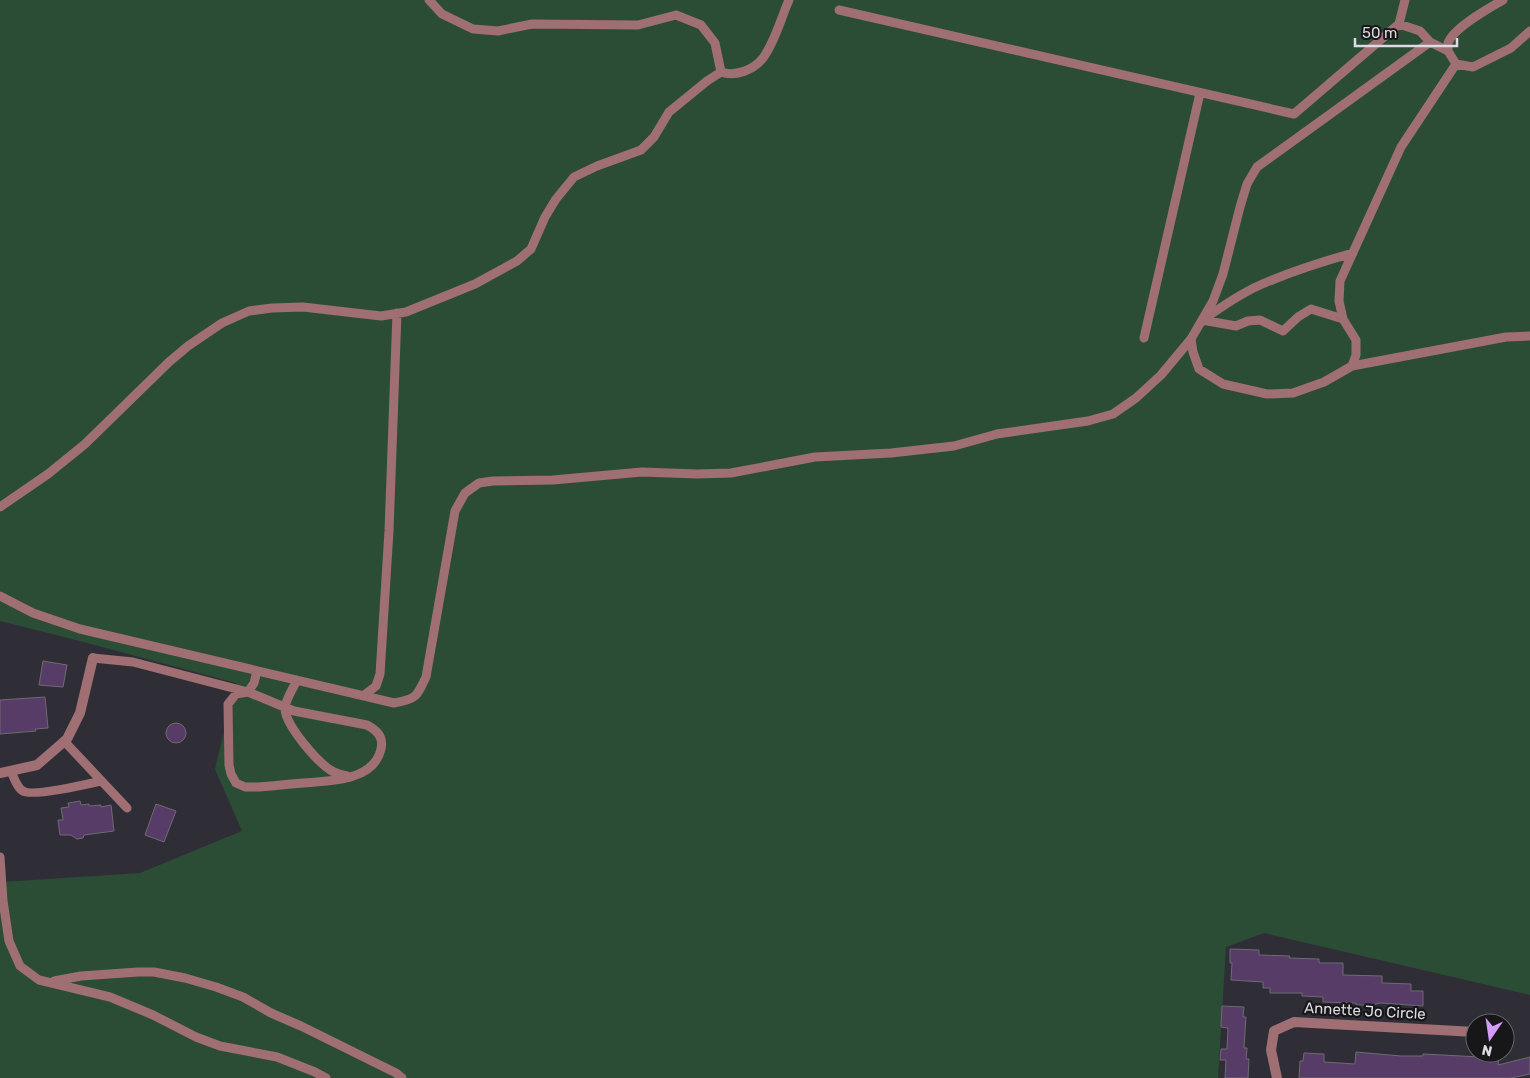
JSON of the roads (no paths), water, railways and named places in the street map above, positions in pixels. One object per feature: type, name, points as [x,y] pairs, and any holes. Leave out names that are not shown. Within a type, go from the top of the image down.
[{"type":"street","points":[[5,772],[36,765],[67,739],[80,713],[93,658]]},
{"type":"street","name":"Annette Jo Circle","points":[[1277,1078],[1271,1050],[1274,1031],[1294,1022],[1465,1031]]},
{"type":"lane","points":[[429,0],[442,14],[473,29],[498,31],[532,24],[638,25],[676,15],[700,25],[715,42],[721,72]]},
{"type":"lane","points":[[721,72],[728,75],[744,72],[762,59],[777,31],[789,0]]},
{"type":"lane","points":[[839,10],[1294,114],[1400,24],[1405,0]]},
{"type":"lane","points":[[1448,51],[1450,40],[1463,26],[1483,11],[1503,0]]},
{"type":"lane","points":[[1400,24],[1420,31],[1430,42],[1448,51],[1456,64],[1472,67],[1511,48],[1530,31]]},
{"type":"lane","points":[[0,596],[33,613],[80,629],[394,703],[411,700],[426,677],[455,511],[465,493],[479,483],[493,480],[553,480],[642,472],[731,473],[815,457],[891,453],[954,446],[997,434],[1088,421],[1113,414],[1136,398],[1161,375],[1191,338],[1202,320],[1213,301],[1223,274],[1247,184],[1257,167],[1430,42]]},
{"type":"lane","points":[[1352,366],[1356,355],[1356,340],[1343,319],[1339,301],[1340,281],[1401,147],[1456,64]]},
{"type":"lane","points":[[0,507],[48,474],[84,444],[169,362],[188,346],[222,323],[249,311],[272,308],[303,307],[381,316],[406,312],[476,284],[517,261],[531,249],[552,205],[574,177],[596,166],[641,150],[654,137],[669,112],[721,72]]},
{"type":"lane","points":[[1144,338],[1200,93]]},
{"type":"lane","points":[[1202,320],[1259,286],[1308,266],[1353,253]]},
{"type":"lane","points":[[1202,320],[1236,326],[1248,321],[1260,320],[1283,331],[1298,317],[1311,309],[1343,319]]},
{"type":"lane","points":[[363,696],[376,686],[380,674],[389,531],[397,313]]},
{"type":"lane","points":[[1191,338],[1193,352],[1199,369],[1223,384],[1267,394],[1294,393],[1324,382],[1352,366],[1506,337],[1530,336]]},
{"type":"lane","points":[[93,658],[133,662],[248,692],[294,711],[367,725],[376,730],[380,737],[382,748],[378,758],[369,768],[357,775],[339,780],[258,787],[245,787],[236,784],[229,765],[228,704],[236,694],[248,692],[254,683],[257,671]]},
{"type":"lane","points":[[297,680],[285,706],[286,717],[318,760],[339,775],[349,777]]},
{"type":"lane","points":[[64,741],[127,808]]},
{"type":"lane","points":[[5,772],[20,790],[26,793],[36,793],[101,781]]},
{"type":"lane","points":[[0,857],[3,901],[9,941],[20,966],[39,980],[110,997],[153,1015],[204,1040],[220,1046],[277,1057],[307,1068],[326,1078]]},
{"type":"lane","points":[[44,981],[138,972],[154,972],[185,978],[216,987],[243,998],[388,1069],[402,1078]]}]
